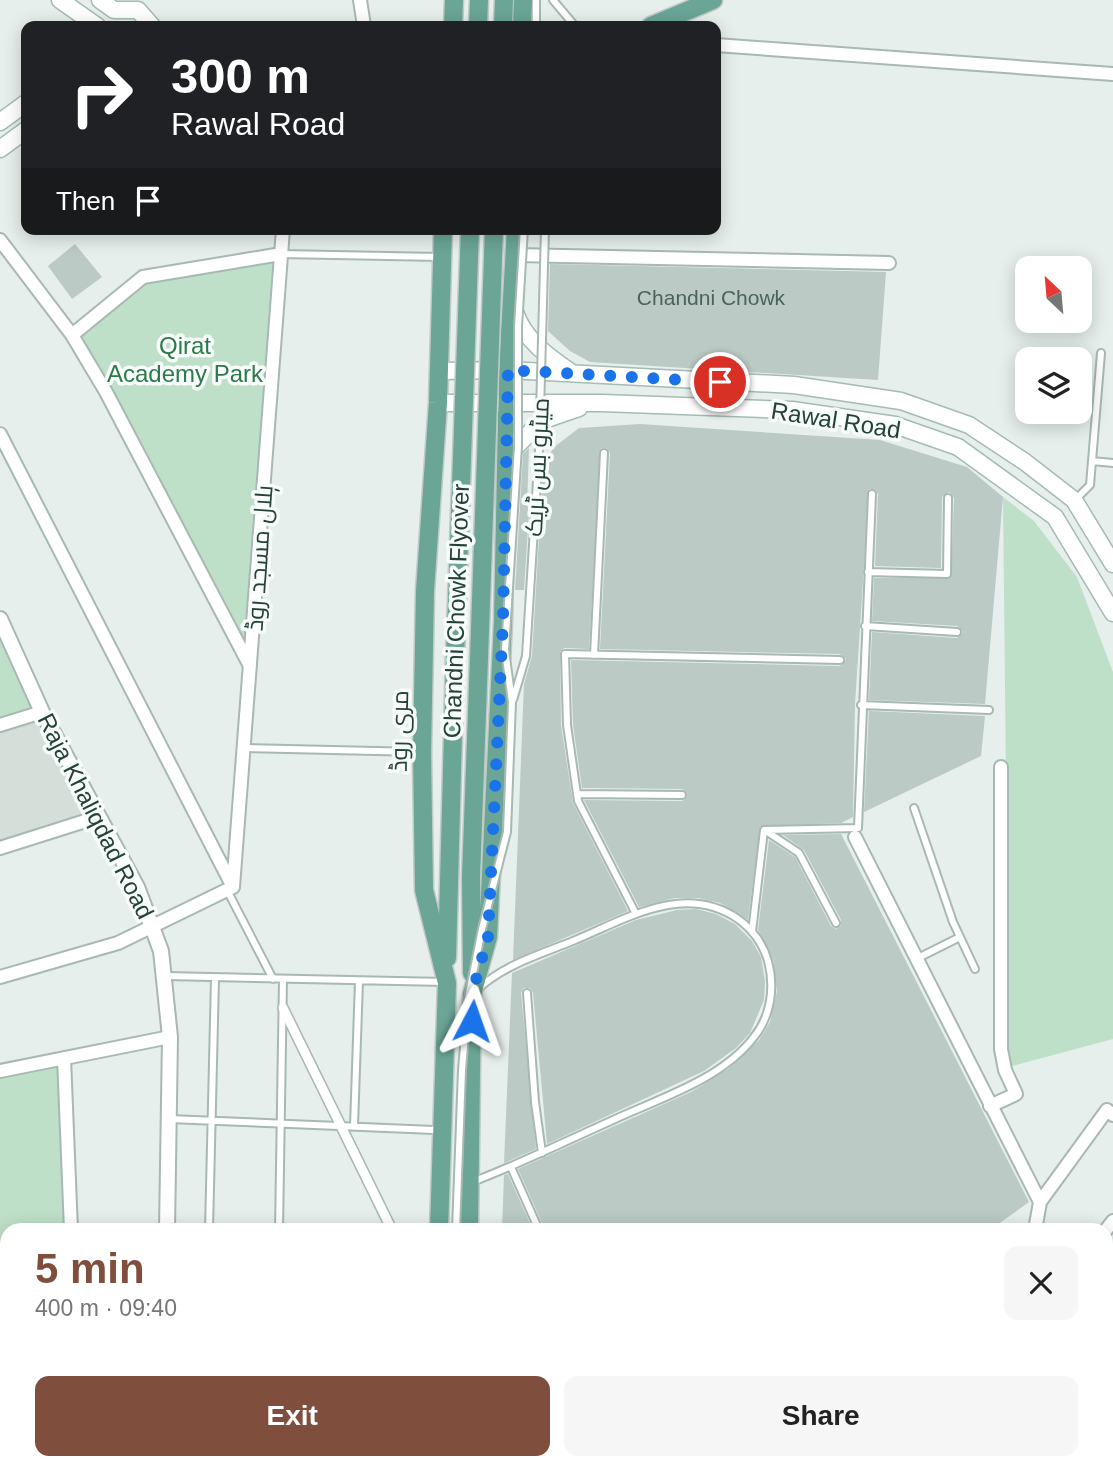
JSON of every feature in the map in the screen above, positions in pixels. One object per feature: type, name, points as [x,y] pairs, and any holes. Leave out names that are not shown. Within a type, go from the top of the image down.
[{"type":"main road","points":[[60,0],[90,21]]},
{"type":"main road","points":[[100,0],[114,10],[138,10],[148,21]]},
{"type":"main road","points":[[453,21],[454,0]]},
{"type":"main road","points":[[478,21],[479,0]]},
{"type":"main road","points":[[503,21],[504,0]]},
{"type":"main road","points":[[522,21],[523,0]]},
{"type":"main road","points":[[663,21],[713,0]]},
{"type":"main road","points":[[0,122],[21,107]]},
{"type":"main road","points":[[0,149],[21,134]]},
{"type":"main road","name":"مری روڈ","points":[[439,1223],[447,982],[424,890],[422,752],[425,591],[438,403],[443,235]]},
{"type":"main road","name":"Chandni Chowk Flyover","points":[[447,982],[470,235]]},
{"type":"main road","name":"Chandni Chowk Flyover","points":[[472,994],[471,877],[494,235]]},
{"type":"main road","points":[[469,1223],[472,994],[488,937],[503,621],[508,370],[516,235]]},
{"type":"main road","points":[[513,306],[520,329],[573,374]]},
{"type":"main road","name":"Rawal Road","points":[[439,371],[508,370],[794,385],[901,401],[969,425],[1025,462],[1074,500],[1113,564]]},
{"type":"main road","name":"Rawal Road","points":[[438,403],[602,403],[792,410],[895,425],[958,447],[1011,482],[1055,517],[1113,613]]},
{"type":"main road","points":[[506,457],[541,421],[602,403]]},
{"type":"street","points":[[360,0],[363,21]]},
{"type":"street","points":[[721,45],[1113,74]]},
{"type":"street","name":"ہلال مسجد روڈ","points":[[230,889],[245,748],[283,235]]},
{"type":"street","points":[[0,240],[72,335],[106,392],[250,666]]},
{"type":"street","points":[[72,335],[143,277],[281,254]]},
{"type":"street","points":[[516,255],[889,263]]},
{"type":"street","points":[[0,434],[230,889],[118,943],[0,977]]},
{"type":"street","name":"Raja Khaliqdad Road","points":[[0,619],[42,712],[137,887],[153,928],[164,976],[170,1037],[167,1223]]},
{"type":"street","points":[[0,725],[42,712]]},
{"type":"street","points":[[990,1106],[1016,1094],[1005,1070],[1001,1049],[1001,767]]},
{"type":"street","points":[[0,848],[98,817]]},
{"type":"street","points":[[855,837],[1040,1202]]},
{"type":"street","points":[[283,1009],[389,1223]]},
{"type":"street","points":[[0,1070],[170,1037]]},
{"type":"street","points":[[64,1058],[71,1223]]},
{"type":"street","points":[[1036,1223],[1040,1202],[1107,1110],[1113,1115]]},
{"type":"lane","points":[[536,0],[536,21]]},
{"type":"lane","points":[[553,0],[571,21]]},
{"type":"lane","name":"میٹرو بس ٹریک","points":[[456,1223],[462,1070],[468,999],[482,929],[507,832],[512,702],[505,650],[518,447],[518,327],[524,235]]},
{"type":"lane","name":"میٹرو بس ٹریک","points":[[512,702],[526,656],[539,449],[545,235]]},
{"type":"lane","points":[[281,254],[441,257]]},
{"type":"lane","points":[[1074,500],[1090,485],[1101,353]]},
{"type":"lane","points":[[594,655],[604,453]]},
{"type":"lane","points":[[1092,461],[1113,463]]},
{"type":"lane","points":[[764,830],[858,828],[872,494]]},
{"type":"lane","points":[[868,572],[947,574],[948,498]]},
{"type":"lane","points":[[865,626],[957,632]]},
{"type":"lane","points":[[636,914],[577,793],[567,725],[565,654],[840,660]]},
{"type":"lane","points":[[862,705],[989,710]]},
{"type":"lane","points":[[245,748],[422,752]]},
{"type":"lane","points":[[577,793],[682,795]]},
{"type":"lane","points":[[914,808],[960,937],[975,969]]},
{"type":"lane","points":[[764,830],[799,853],[836,923]]},
{"type":"lane","points":[[752,932],[764,830]]},
{"type":"lane","points":[[230,889],[273,979]]},
{"type":"lane","points":[[470,1183],[542,1153],[711,1074],[748,1043],[768,1011],[772,983],[766,956],[752,932],[725,910],[703,903],[675,903],[636,914],[511,967],[490,978],[472,994]]},
{"type":"lane","points":[[916,959],[960,937]]},
{"type":"lane","points":[[164,976],[447,982]]},
{"type":"lane","points":[[209,1223],[215,978]]},
{"type":"lane","points":[[279,1223],[284,979]]},
{"type":"lane","points":[[354,1126],[359,981]]},
{"type":"lane","points":[[527,993],[534,1102],[542,1153]]},
{"type":"lane","points":[[169,1119],[434,1130]]},
{"type":"lane","points":[[511,1167],[536,1223]]},
{"type":"shaded area","points":[[42,712],[98,817],[0,848],[0,725]]},
{"type":"green space","name":"Qirat Academy Park","points":[[281,254],[250,666],[72,335],[143,277]]},
{"type":"green space","points":[[1003,497],[1034,521],[1077,577],[1113,672],[1113,1039],[1009,1067]]},
{"type":"green space","points":[[0,624],[37,711],[0,723]]},
{"type":"green space","points":[[64,1058],[71,1223],[0,1223],[0,1071]]},
{"type":"building","points":[[75,244],[102,277],[72,299],[48,266]]},
{"type":"building","points":[[550,264],[886,272],[878,380],[590,362],[570,351],[548,331]]},
{"type":"building","points":[[640,424],[880,440],[967,467],[1003,497],[985,704],[869,700],[872,632],[957,638],[963,632],[957,626],[872,621],[874,578],[951,577],[954,498],[949,492],[942,497],[941,568],[875,566],[878,494],[874,489],[869,489],[855,704],[853,817],[841,823],[760,826],[748,920],[720,903],[698,898],[675,898],[639,907],[584,800],[682,801],[687,793],[682,789],[582,788],[573,725],[571,660],[840,666],[846,659],[840,654],[600,649],[610,453],[606,448],[601,448],[589,649],[564,648],[560,652],[561,725],[573,803],[628,911],[513,960],[524,684],[532,656],[543,470],[553,448],[579,428]]},
{"type":"building","points":[[529,448],[527,505],[530,498],[524,590],[515,590],[523,454]]},
{"type":"building","points":[[869,711],[985,716],[981,756],[864,812]]},
{"type":"building","points":[[841,834],[1029,1202],[1000,1223],[542,1223],[518,1169],[691,1092],[728,1069],[759,1040],[770,1022],[777,991],[773,959],[758,930],[769,840],[795,857],[831,926],[836,929],[841,925],[841,920],[804,850],[783,835]]},
{"type":"building","points":[[696,909],[716,914],[735,924],[752,941],[761,957],[765,981],[764,1000],[750,1033],[736,1048],[704,1071],[547,1144],[533,993],[530,988],[524,988],[521,993],[536,1149],[504,1163],[512,973],[636,920],[677,910]]},
{"type":"building","points":[[508,1174],[530,1223],[502,1223],[504,1175]]},
{"type":"route","points":[[472,1021],[472,994],[488,937],[503,621],[508,370],[720,382]]}]
